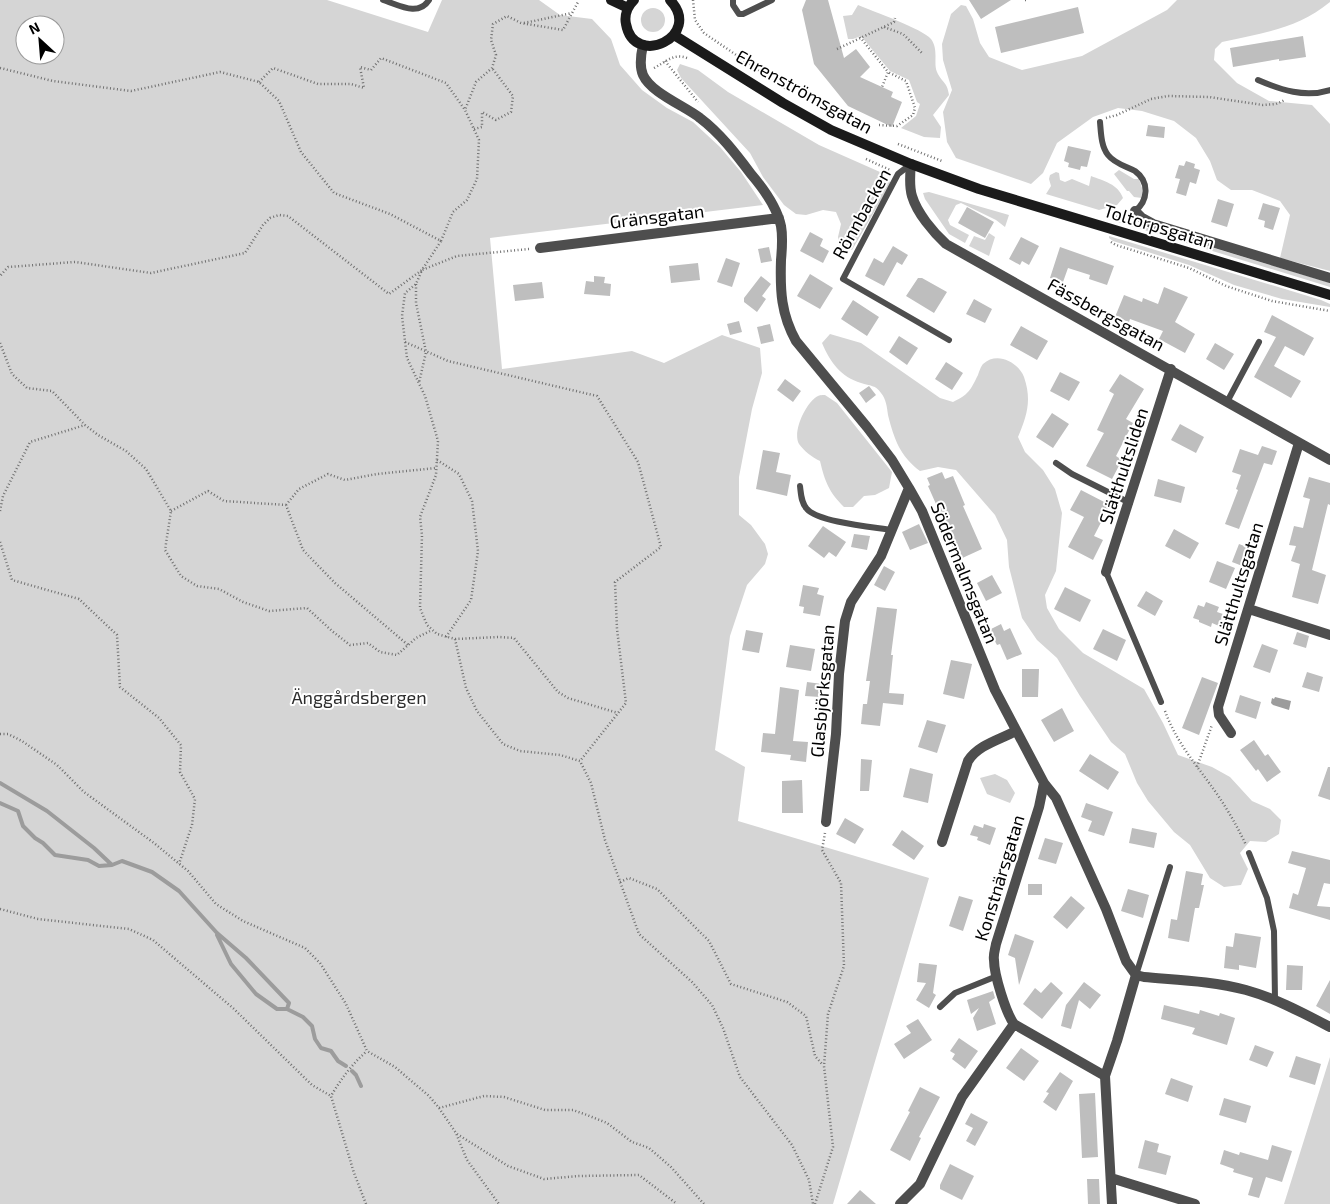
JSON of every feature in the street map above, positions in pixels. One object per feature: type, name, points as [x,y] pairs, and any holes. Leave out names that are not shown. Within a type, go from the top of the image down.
[{"type":"street","points":[[611,0],[631,4],[626,23],[628,30],[636,41],[643,45],[658,46],[667,42],[674,35],[679,19],[676,9],[670,0]]},
{"type":"street","name":"Ehrenströmsgatan","points":[[674,35],[783,103],[831,130],[911,164],[979,189]]},
{"type":"street","name":"Södermalmsgatan","points":[[643,45],[641,66],[648,82],[673,102],[699,117],[717,132],[752,175],[778,218],[782,228],[782,302],[790,329],[796,341],[868,426],[892,460],[922,511],[982,660],[1016,731],[1044,783],[1056,798],[1106,909],[1126,961],[1136,975]]},
{"type":"street","name":"Fässbergsgatan","points":[[911,164],[912,196],[923,216],[939,238],[946,244],[1330,460]]},
{"type":"street","name":"Toltorpsgatan","points":[[979,189],[1330,295]]},
{"type":"street","name":"Toltorpsgatan","points":[[1138,214],[1153,224],[1330,278]]},
{"type":"street","name":"Gränsgatan","points":[[540,248],[778,218]]},
{"type":"street","name":"Slätthultsliden","points":[[1106,572],[1130,503],[1171,369]]},
{"type":"street","name":"Slätthultsgatan","points":[[1218,707],[1299,443]]},
{"type":"street","name":"Glasbjörksgatan","points":[[826,822],[836,734],[844,621],[851,602],[881,556],[909,488]]},
{"type":"street","points":[[1249,609],[1330,635]]},
{"type":"street","points":[[1218,707],[1219,715],[1231,733]]},
{"type":"street","points":[[942,842],[968,761],[973,753],[1016,731]]},
{"type":"street","name":"Konstnärsgatan","points":[[1014,1024],[1008,1014],[993,959],[1039,807],[1044,783]]},
{"type":"street","points":[[1112,1204],[1105,1076],[1136,975],[1223,985],[1248,990],[1274,1000],[1330,1027]]},
{"type":"street","points":[[900,1204],[920,1184],[962,1097],[1014,1024],[1105,1076]]},
{"type":"street","points":[[1110,1178],[1195,1204]]},
{"type":"lane","points":[[383,0],[409,9],[418,10],[430,0]]},
{"type":"lane","points":[[733,0],[732,5],[738,14],[743,14],[772,0]]},
{"type":"lane","points":[[1258,80],[1293,92],[1310,94],[1330,90]]},
{"type":"lane","points":[[1100,122],[1107,154],[1112,159],[1135,172],[1144,183],[1146,197],[1138,214]]},
{"type":"lane","name":"Rönnbacken","points":[[911,164],[898,174],[844,278],[949,340]]},
{"type":"lane","points":[[1227,402],[1259,342]]},
{"type":"lane","points":[[1056,463],[1072,474],[1130,503]]},
{"type":"lane","points":[[800,486],[804,505],[815,515],[826,519],[891,530]]},
{"type":"lane","points":[[1106,572],[1161,702]]},
{"type":"lane","points":[[1249,853],[1267,898],[1272,921],[1275,949],[1274,1000]]},
{"type":"lane","points":[[1136,975],[1170,867]]},
{"type":"lane","points":[[940,1007],[956,993],[997,976]]},
{"type":"path","points":[[693,0],[695,20],[704,33],[790,92]]},
{"type":"path","points":[[465,110],[476,82],[492,68],[496,55],[491,40],[494,24],[507,16],[521,23],[563,30],[578,2]]},
{"type":"path","points":[[521,23],[572,13]]},
{"type":"path","points":[[836,48],[894,22],[895,18]]},
{"type":"path","points":[[884,27],[903,34],[923,54]]},
{"type":"path","points":[[860,37],[888,72],[906,81],[916,108],[913,115],[898,126],[879,125]]},
{"type":"path","points":[[258,82],[274,68],[318,84],[351,84],[364,88],[360,67],[371,70],[382,58],[446,83],[465,110],[479,140],[477,179],[467,200],[453,212],[441,241],[422,270],[416,284],[416,304],[426,352],[419,384]]},
{"type":"path","points":[[665,60],[704,109]]},
{"type":"path","points":[[0,68],[53,81],[131,91],[220,72],[258,82],[279,101],[301,152],[334,193],[390,214],[441,241]]},
{"type":"path","points":[[474,129],[482,126],[482,112],[496,120],[511,112],[513,96],[492,68]]},
{"type":"path","points":[[882,87],[888,72]]},
{"type":"path","points":[[1100,122],[1151,99],[1168,96],[1209,97],[1264,105],[1287,99],[1293,92]]},
{"type":"path","points":[[898,144],[949,164]]},
{"type":"path","points":[[1106,215],[1134,219],[1138,214]]},
{"type":"path","points":[[0,276],[8,267],[75,262],[151,273],[245,253],[263,225],[270,218],[279,215],[288,216],[305,228],[389,294],[422,270],[458,256],[540,248]]},
{"type":"path","points":[[416,284],[405,293],[402,316],[406,358],[425,396],[438,441],[436,476],[420,517],[422,535],[420,608],[427,625],[437,634],[455,639],[514,638],[558,692],[568,698],[618,713]]},
{"type":"path","points":[[404,342],[448,361],[597,396],[638,462],[660,547],[615,582],[617,629],[626,703],[580,761]]},
{"type":"path","points":[[0,343],[12,374],[26,388],[52,390],[85,425],[126,451],[146,469],[171,511],[166,550],[181,576],[197,586],[219,589],[243,602],[269,611],[307,608],[350,645],[368,643],[380,652],[397,655],[416,638],[432,630]]},
{"type":"path","points":[[0,511],[3,496],[30,442],[85,425]]},
{"type":"path","points":[[437,460],[459,474],[472,501],[478,551],[471,600],[446,637]]},
{"type":"path","points":[[286,505],[299,489],[328,474],[345,480],[377,474],[436,468]]},
{"type":"path","points":[[171,511],[208,491],[224,501],[286,505]]},
{"type":"path","points":[[286,505],[303,550],[336,582],[408,645]]},
{"type":"path","points":[[0,542],[12,580],[79,599],[117,635],[120,687],[159,718],[181,745],[180,772],[195,799],[192,825],[179,864]]},
{"type":"path","points":[[455,639],[466,688],[477,711],[503,744],[520,751],[560,756],[580,761],[591,783],[605,840],[639,934],[692,982],[712,1005],[723,1028],[740,1077],[792,1146],[809,1180],[814,1204]]},
{"type":"path","points":[[1161,702],[1172,730],[1181,746],[1236,824],[1249,853]]},
{"type":"path","points":[[1197,767],[1218,707]]},
{"type":"path","points":[[0,734],[8,734],[22,741],[57,766],[84,792],[154,843],[188,871],[216,904],[243,921],[305,948],[320,963],[346,1004],[367,1051],[395,1067],[429,1096],[456,1133],[467,1160],[499,1204]]},
{"type":"path","points":[[814,1204],[832,1147],[824,1066],[828,1014],[844,966],[841,883],[822,850],[826,822]]},
{"type":"path","points":[[620,882],[629,878],[657,889],[709,941],[731,984],[787,1002],[806,1016],[816,1056],[824,1066]]},
{"type":"path","points":[[0,909],[38,919],[130,929],[153,940],[234,1009],[312,1085],[331,1096],[354,1173],[366,1204]]},
{"type":"path","points":[[331,1096],[342,1078],[367,1051]]},
{"type":"path","points":[[439,1108],[484,1096],[504,1097],[545,1110],[573,1110],[587,1115],[607,1123],[632,1142],[649,1148],[671,1168],[704,1204]]},
{"type":"path","points":[[456,1133],[508,1166],[544,1179],[639,1174],[677,1204]]},
{"type":"green space","name":"Änggårdsbergen","points":[[0,0],[327,0],[428,32],[442,0],[539,0],[560,15],[592,19],[611,39],[620,65],[642,90],[667,108],[693,122],[720,147],[741,172],[763,205],[490,238],[502,369],[632,351],[664,363],[722,335],[760,348],[762,373],[752,409],[739,477],[739,515],[751,525],[765,544],[768,554],[765,564],[747,585],[730,636],[715,750],[745,767],[738,821],[929,878],[833,1204],[0,1204]]},
{"type":"green space","points":[[1177,0],[1330,0],[1318,11],[1292,24],[1265,33],[1222,42],[1215,49],[1214,60],[1237,83],[1269,101],[1312,105],[1330,124],[1330,271],[1280,258],[1290,215],[1280,201],[1252,190],[1231,190],[1217,180],[1210,161],[1196,138],[1174,121],[1142,111],[1118,108],[1093,117],[1057,143],[1043,173],[1031,184],[956,158],[947,142],[943,112],[952,90],[943,60],[942,44],[951,14],[961,5],[966,6],[973,19],[980,43],[989,57],[1022,70],[1082,56],[1167,10]]},
{"type":"green space","points":[[858,5],[908,25],[931,39],[935,48],[937,72],[946,84],[949,95],[933,115],[941,127],[940,138],[924,137],[901,128],[916,116],[920,104],[917,102],[909,80],[890,71],[861,36],[848,39],[843,16],[852,15]]},
{"type":"green space","points":[[653,8],[661,12],[665,20],[661,28],[653,32],[645,28],[641,20],[645,12]]},
{"type":"green space","points":[[680,64],[698,70],[728,92],[819,145],[880,172],[891,183],[852,250],[840,247],[838,237],[841,224],[836,212],[823,210],[806,215],[796,214],[784,205],[763,177],[750,153],[681,78],[677,70]]},
{"type":"green space","points":[[1119,170],[1134,179],[1139,179],[1142,188],[1142,198],[1134,197],[1127,191],[1114,174]]},
{"type":"green space","points":[[1056,172],[1059,173],[1060,180],[1065,182],[1072,179],[1089,186],[1091,176],[1114,186],[1123,198],[1117,205],[1099,210],[1046,194],[1051,186],[1050,175]]},
{"type":"green space","points":[[929,192],[1009,215],[1005,227],[996,220],[961,203],[956,205],[948,220],[950,225],[969,235],[965,243],[949,234],[925,199],[923,193]]},
{"type":"green space","points":[[1108,219],[1144,227],[1317,279],[1330,283],[1330,287]]},
{"type":"green space","points":[[989,233],[995,237],[989,256],[969,246],[974,236],[985,240]]},
{"type":"green space","points":[[1109,236],[1321,300],[1330,304],[1330,307],[1282,299],[1234,285],[1189,265],[1113,241]]},
{"type":"green space","points":[[830,334],[861,343],[940,398],[953,402],[968,392],[982,365],[989,360],[1001,358],[1012,363],[1021,372],[1028,393],[1028,401],[1026,415],[1018,437],[1025,452],[1043,470],[1055,489],[1062,513],[1056,571],[1045,595],[1047,608],[1059,629],[1083,653],[1144,689],[1178,755],[1212,767],[1230,777],[1252,801],[1270,809],[1281,820],[1279,834],[1266,842],[1250,841],[1240,853],[1248,869],[1241,885],[1224,887],[1210,878],[1190,845],[1174,832],[1148,801],[1137,783],[1125,754],[1111,742],[1057,658],[1037,640],[1022,618],[1009,567],[1007,540],[995,515],[956,470],[938,467],[920,471],[907,459],[895,439],[883,395],[875,387],[848,377],[837,368],[822,343]]},
{"type":"green space","points":[[825,395],[837,403],[892,472],[889,488],[875,495],[864,496],[853,507],[844,507],[831,491],[820,461],[803,449],[797,439],[801,418],[809,404],[813,399]]},
{"type":"green space","points":[[995,774],[1007,780],[1015,793],[1010,803],[987,794],[980,778]]},
{"type":"green space","points":[[1330,1057],[1330,1204],[1284,1204]]},
{"type":"shaded area","points":[[1275,697],[1291,701],[1289,710],[1273,705],[1271,703],[1272,698],[1274,699]]},
{"type":"building","points":[[806,0],[828,0],[844,58],[856,49],[870,67],[860,77],[893,92],[891,97],[902,102],[892,127],[848,106],[814,64],[802,10]]},
{"type":"building","points":[[969,0],[1011,0],[981,19]]},
{"type":"building","points":[[1078,7],[1084,33],[1001,53],[995,27]]},
{"type":"building","points":[[1303,36],[1306,57],[1279,61],[1279,59],[1233,67],[1230,48]]},
{"type":"building","points":[[1148,125],[1165,127],[1164,138],[1146,136]]},
{"type":"building","points":[[1068,146],[1091,151],[1087,167],[1081,166],[1080,170],[1068,167],[1069,163],[1064,161]]},
{"type":"building","points":[[1186,161],[1195,164],[1194,168],[1200,170],[1196,184],[1190,182],[1186,196],[1176,193],[1180,179],[1175,178],[1179,165],[1184,166]]},
{"type":"building","points":[[1218,199],[1234,204],[1227,227],[1211,222]]},
{"type":"building","points":[[1263,203],[1280,208],[1273,230],[1264,227],[1265,221],[1258,219]]},
{"type":"building","points":[[967,207],[994,222],[985,238],[958,223]]},
{"type":"building","points":[[810,232],[823,239],[820,246],[829,251],[823,263],[800,251]]},
{"type":"building","points":[[1021,237],[1039,246],[1029,265],[1022,261],[1020,265],[1009,259]]},
{"type":"building","points":[[893,246],[908,255],[902,265],[897,262],[884,286],[865,276],[874,258],[883,263]]},
{"type":"building","points":[[769,247],[772,261],[761,263],[758,249]]},
{"type":"building","points":[[1060,247],[1114,266],[1107,285],[1089,279],[1090,275],[1068,268],[1063,282],[1050,278]]},
{"type":"building","points":[[726,258],[740,263],[732,287],[717,282]]},
{"type":"building","points":[[698,263],[700,280],[671,283],[669,266]]},
{"type":"building","points":[[810,274],[833,288],[820,309],[797,296]]},
{"type":"building","points":[[594,276],[605,277],[604,283],[611,284],[610,296],[584,294],[586,281],[594,282]]},
{"type":"building","points":[[761,276],[771,284],[762,296],[766,299],[757,312],[744,302],[744,298]]},
{"type":"building","points":[[918,278],[922,278],[947,292],[934,313],[906,296]]},
{"type":"building","points":[[542,282],[544,298],[515,301],[513,285]]},
{"type":"building","points":[[1164,287],[1188,297],[1175,322],[1195,334],[1185,353],[1159,339],[1163,331],[1130,319],[1129,322],[1115,317],[1124,295],[1142,302],[1143,298],[1158,304]]},
{"type":"building","points":[[974,299],[992,309],[985,323],[966,314]]},
{"type":"building","points":[[853,300],[879,317],[867,336],[841,319]]},
{"type":"building","points":[[1272,315],[1314,338],[1304,356],[1285,346],[1274,366],[1301,381],[1291,398],[1254,377],[1276,337],[1264,332]]},
{"type":"building","points":[[739,321],[742,332],[730,335],[727,324]]},
{"type":"building","points":[[770,324],[774,341],[761,344],[757,327]]},
{"type":"building","points":[[1021,326],[1048,341],[1037,360],[1010,345]]},
{"type":"building","points":[[899,336],[918,348],[907,365],[889,352]]},
{"type":"building","points":[[1215,343],[1234,354],[1224,370],[1206,359]]},
{"type":"building","points":[[946,362],[963,373],[952,390],[935,379]]},
{"type":"building","points":[[1060,372],[1080,382],[1069,401],[1050,391]]},
{"type":"building","points":[[1120,374],[1144,389],[1126,419],[1133,423],[1116,456],[1122,460],[1112,479],[1086,466],[1104,433],[1097,430],[1114,394],[1109,391]]},
{"type":"building","points":[[785,379],[801,391],[793,402],[777,390]]},
{"type":"building","points":[[869,386],[876,395],[866,403],[859,393]]},
{"type":"building","points":[[1052,413],[1069,424],[1053,448],[1036,437]]},
{"type":"building","points":[[1180,424],[1204,437],[1196,453],[1171,440]]},
{"type":"building","points":[[1262,446],[1277,451],[1272,465],[1264,463],[1239,529],[1225,524],[1238,490],[1236,489],[1241,475],[1232,472],[1240,449],[1258,455]]},
{"type":"building","points":[[763,450],[780,453],[776,472],[791,475],[787,496],[756,489]]},
{"type":"building","points":[[942,472],[945,479],[953,476],[965,505],[963,506],[982,549],[958,560],[946,532],[948,531],[928,486],[930,485],[927,478]]},
{"type":"building","points":[[1309,477],[1330,483],[1330,505],[1328,504],[1312,570],[1326,575],[1318,604],[1292,597],[1300,564],[1291,561],[1296,546],[1289,545],[1294,526],[1303,528],[1310,499],[1303,497]]},
{"type":"building","points":[[1158,479],[1185,487],[1181,503],[1154,496]]},
{"type":"building","points":[[1081,490],[1110,505],[1094,536],[1103,540],[1093,560],[1068,547],[1084,517],[1070,510]]},
{"type":"building","points":[[919,524],[928,543],[910,550],[902,532]]},
{"type":"building","points":[[823,526],[846,542],[836,557],[829,552],[824,558],[808,546]]},
{"type":"building","points":[[1174,529],[1199,543],[1190,559],[1165,546]]},
{"type":"building","points":[[854,534],[870,536],[867,550],[851,547]]},
{"type":"building","points":[[1239,544],[1252,549],[1245,567],[1232,562]]},
{"type":"building","points":[[1217,561],[1235,568],[1226,589],[1209,582]]},
{"type":"building","points":[[884,566],[895,572],[885,591],[874,585]]},
{"type":"building","points":[[992,575],[1002,593],[986,601],[977,583]]},
{"type":"building","points":[[803,585],[819,588],[817,594],[824,596],[820,616],[803,613],[804,607],[799,606]]},
{"type":"building","points":[[1065,587],[1091,600],[1080,622],[1054,609]]},
{"type":"building","points":[[1146,591],[1163,601],[1155,616],[1137,606]]},
{"type":"building","points":[[1206,602],[1219,607],[1217,612],[1223,614],[1219,626],[1212,623],[1211,627],[1193,618],[1198,605],[1204,607]]},
{"type":"building","points":[[877,607],[897,609],[891,655],[893,655],[889,693],[904,694],[903,705],[883,703],[880,726],[861,724],[863,704],[867,704],[870,681],[866,681]]},
{"type":"building","points":[[1001,624],[1004,631],[1010,628],[1022,654],[1007,660],[1000,644],[997,645],[989,630]]},
{"type":"building","points":[[1103,629],[1126,640],[1117,661],[1093,649]]},
{"type":"building","points":[[746,630],[763,633],[759,653],[742,650]]},
{"type":"building","points":[[1297,632],[1309,636],[1306,648],[1293,644]]},
{"type":"building","points":[[1262,644],[1278,650],[1270,673],[1253,667]]},
{"type":"building","points":[[790,645],[815,649],[811,671],[786,667]]},
{"type":"building","points":[[951,660],[972,664],[964,699],[943,694]]},
{"type":"building","points":[[1022,669],[1039,669],[1038,697],[1022,697]]},
{"type":"building","points":[[1307,672],[1323,677],[1319,692],[1302,687]]},
{"type":"building","points":[[1202,677],[1218,683],[1199,735],[1182,728]]},
{"type":"building","points":[[807,682],[822,684],[820,697],[805,696]]},
{"type":"building","points":[[780,687],[799,690],[793,741],[808,742],[806,762],[790,760],[791,755],[761,752],[763,733],[775,734]]},
{"type":"building","points":[[1240,695],[1261,702],[1256,719],[1235,712]]},
{"type":"building","points":[[1062,708],[1074,731],[1054,742],[1041,720]]},
{"type":"building","points":[[927,720],[946,725],[937,753],[918,747]]},
{"type":"building","points":[[1254,740],[1265,756],[1268,754],[1281,772],[1267,782],[1258,769],[1256,771],[1240,750]]},
{"type":"building","points":[[1090,754],[1119,772],[1108,790],[1079,771]]},
{"type":"building","points":[[861,759],[872,760],[869,791],[860,791]]},
{"type":"building","points":[[1328,767],[1330,767],[1330,800],[1318,796]]},
{"type":"building","points":[[910,768],[933,774],[928,803],[903,797]]},
{"type":"building","points":[[802,780],[803,813],[782,813],[782,781]]},
{"type":"building","points":[[1086,803],[1113,812],[1104,836],[1088,831],[1092,821],[1081,817]]},
{"type":"building","points":[[845,818],[864,829],[855,844],[836,834]]},
{"type":"building","points":[[984,824],[996,828],[990,845],[977,840],[978,837],[970,835],[974,825],[983,828]]},
{"type":"building","points":[[1132,828],[1157,833],[1154,848],[1129,843]]},
{"type":"building","points":[[902,830],[924,846],[914,860],[892,845]]},
{"type":"building","points":[[1045,838],[1063,843],[1056,864],[1038,859]]},
{"type":"building","points":[[1292,851],[1330,860],[1330,884],[1324,883],[1317,906],[1330,907],[1330,920],[1289,908],[1293,893],[1298,895],[1306,868],[1288,863]]},
{"type":"building","points":[[1186,871],[1203,874],[1201,885],[1204,885],[1199,908],[1195,908],[1189,942],[1168,938],[1171,919],[1177,920]]},
{"type":"building","points":[[1028,884],[1042,884],[1042,895],[1028,895]]},
{"type":"building","points":[[1128,889],[1149,895],[1143,918],[1121,911]]},
{"type":"building","points":[[959,896],[973,900],[963,931],[949,926]]},
{"type":"building","points":[[1071,896],[1085,908],[1067,929],[1053,917]]},
{"type":"building","points":[[1235,933],[1261,937],[1256,968],[1239,965],[1239,970],[1224,968],[1226,946],[1233,947]]},
{"type":"building","points":[[1015,934],[1034,941],[1019,985],[1015,958],[1008,955]]},
{"type":"building","points":[[919,963],[937,965],[933,993],[936,995],[929,1008],[916,1000],[926,983],[917,982]]},
{"type":"building","points":[[1287,965],[1303,966],[1302,990],[1286,990]]},
{"type":"building","points":[[1330,980],[1330,1014],[1316,1006]]},
{"type":"building","points":[[1051,982],[1063,993],[1042,1019],[1023,1004],[1035,988],[1041,993]]},
{"type":"building","points":[[1084,982],[1101,995],[1090,1009],[1079,1000],[1071,1029],[1061,1026],[1066,1005]]},
{"type":"building","points":[[993,991],[995,998],[989,1002],[996,1024],[977,1031],[973,1018],[979,1008],[971,1014],[967,1000]]},
{"type":"building","points":[[1164,1005],[1199,1014],[1200,1010],[1219,1016],[1220,1013],[1235,1018],[1227,1045],[1192,1034],[1195,1028],[1161,1019]]},
{"type":"building","points":[[918,1019],[932,1040],[904,1059],[894,1044],[911,1033],[906,1026]]},
{"type":"building","points":[[959,1038],[978,1051],[965,1069],[952,1059],[955,1054],[950,1051]]},
{"type":"building","points":[[1255,1045],[1274,1052],[1267,1067],[1249,1060]]},
{"type":"building","points":[[1021,1048],[1039,1061],[1024,1081],[1006,1068]]},
{"type":"building","points":[[1296,1056],[1321,1064],[1315,1085],[1289,1077]]},
{"type":"building","points":[[1060,1072],[1073,1081],[1056,1111],[1043,1102],[1049,1093],[1046,1092]]},
{"type":"building","points":[[1171,1078],[1193,1086],[1188,1102],[1165,1094]]},
{"type":"building","points":[[920,1087],[940,1097],[919,1137],[921,1138],[910,1161],[890,1150],[910,1112],[908,1111]]},
{"type":"building","points":[[1095,1093],[1098,1157],[1082,1158],[1079,1094]]},
{"type":"building","points":[[1224,1098],[1251,1106],[1246,1123],[1219,1115]]},
{"type":"building","points":[[971,1113],[988,1122],[975,1146],[966,1141],[973,1128],[965,1124]]},
{"type":"building","points":[[1145,1140],[1159,1144],[1157,1152],[1171,1156],[1166,1175],[1138,1168]]},
{"type":"building","points":[[1272,1145],[1292,1151],[1282,1182],[1266,1177],[1259,1198],[1248,1195],[1253,1178],[1233,1172],[1234,1169],[1220,1164],[1224,1150],[1239,1155],[1240,1152],[1268,1160]]},
{"type":"building","points":[[950,1164],[974,1176],[962,1200],[940,1189]]},
{"type":"building","points":[[1087,1179],[1099,1179],[1100,1204],[1088,1204]]},
{"type":"building","points":[[860,1190],[876,1204],[847,1204]]},
{"type":"waterway","points":[[0,783],[47,811],[94,848],[112,865]]},
{"type":"waterway","points":[[0,803],[18,811],[23,826],[55,855],[88,860],[99,866],[112,865],[122,861],[152,872],[179,891],[217,933],[246,958],[289,1003],[287,1009]]},
{"type":"waterway","points":[[217,935],[231,964],[256,994],[277,1009],[287,1009],[303,1017],[312,1026],[315,1039],[321,1048],[331,1051],[338,1061],[346,1066]]},
{"type":"waterway","points":[[352,1071],[361,1086]]}]
